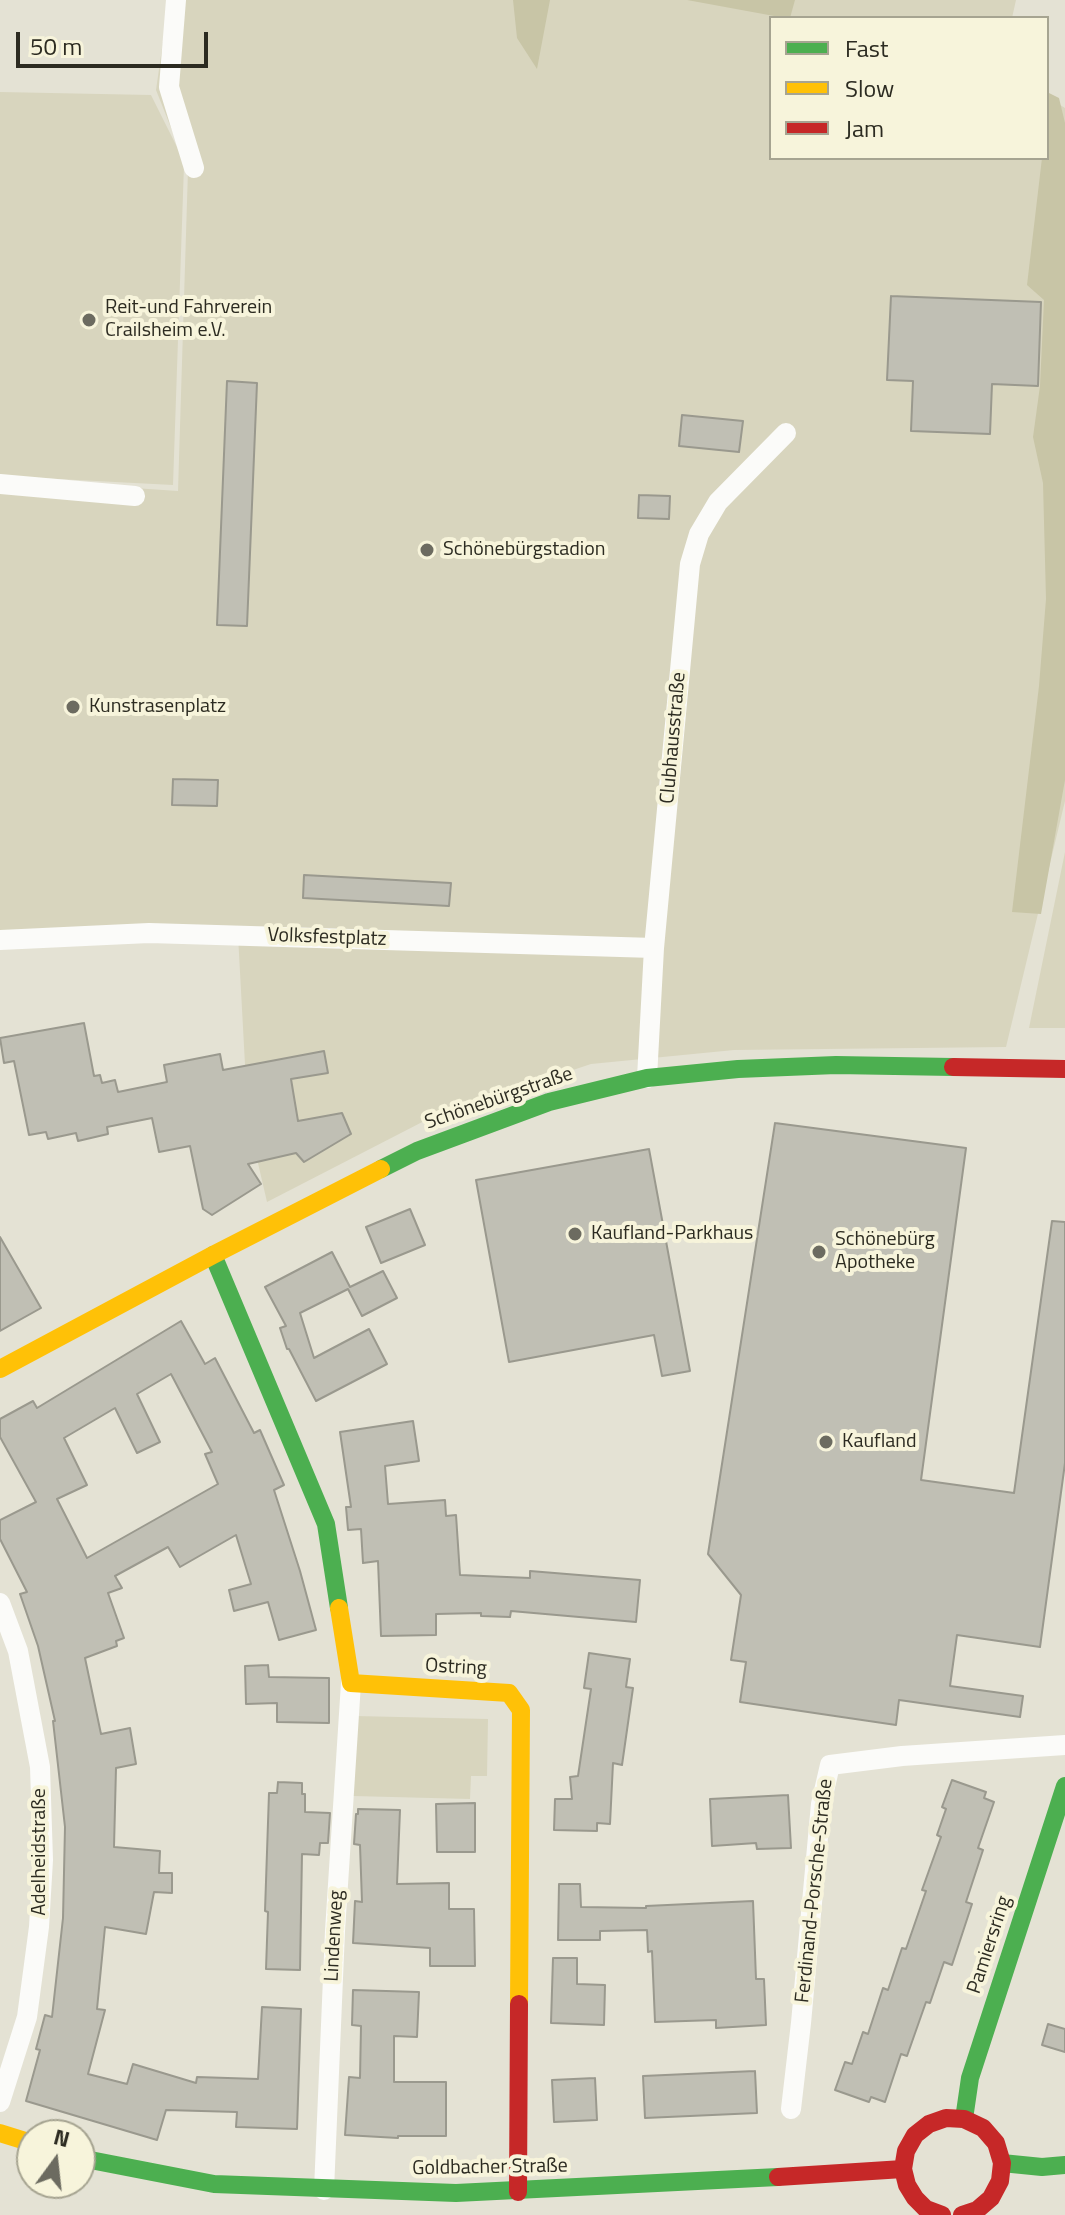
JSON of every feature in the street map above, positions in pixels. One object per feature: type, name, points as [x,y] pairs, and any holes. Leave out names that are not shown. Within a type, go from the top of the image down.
[{"type":"street","points":[[176,0],[169,87],[194,168]]},
{"type":"street","name":"Clubhausstraße","points":[[647,1078],[654,948],[690,564],[699,534],[718,502],[786,433]]},
{"type":"street","points":[[0,484],[135,496]]},
{"type":"street","name":"Volksfestplatz","points":[[0,940],[149,933],[654,948]]},
{"type":"street","name":"Schönebürgstraße","points":[[0,1369],[417,1151],[549,1102],[647,1078],[738,1069],[836,1065],[1065,1069]]},
{"type":"street","points":[[213,1255],[326,1524],[351,1683]]},
{"type":"street","name":"Adelheidstraße","points":[[0,1603],[18,1651],[40,1767],[43,1860],[39,1927],[27,2017],[0,2102]]},
{"type":"street","name":"Lindenweg","points":[[324,2190],[335,1931],[351,1683]]},
{"type":"street","name":"Ostring","points":[[351,1683],[509,1693],[521,1710],[518,2192]]},
{"type":"street","name":"Ferdinand-Porsche-Straße","points":[[791,2109],[821,1804],[830,1765],[902,1756],[1065,1745]]},
{"type":"street","name":"Pamiersring","points":[[964,2119],[970,2078],[1065,1786]]},
{"type":"street","points":[[942,2215],[926,2209],[915,2198],[907,2185],[903,2169],[906,2151],[915,2135],[929,2124],[946,2118],[964,2119],[983,2128],[996,2143],[1002,2163],[1000,2181],[991,2198],[977,2210],[962,2215]]},
{"type":"street","name":"Goldbacher Straße","points":[[96,2161],[214,2184],[324,2190],[518,2192],[903,2169]]},
{"type":"street","points":[[1002,2163],[1042,2167],[1065,2165]]},
{"type":"shaded area","name":"Schönebürgstadion","points":[[169,0],[1016,0],[1012,16],[769,16],[769,160],[1049,160],[1049,98],[1065,108],[1065,801],[1006,1047],[734,1050],[591,1064],[432,1117],[267,1202],[248,1120],[238,935],[0,934],[0,479],[178,491],[188,170],[184,165],[173,485],[0,476],[0,92],[151,95],[185,163],[156,90]]},
{"type":"shaded area","points":[[513,0],[550,0],[537,69],[517,38]]},
{"type":"shaded area","points":[[687,0],[795,0],[791,16],[774,16]]},
{"type":"shaded area","points":[[1049,93],[1059,98],[1065,123],[1065,780],[1041,914],[1012,912],[1039,686],[1046,599],[1043,483],[1033,437],[1040,386],[1044,300],[1027,285],[1042,160],[1049,160]]},
{"type":"shaded area","points":[[1065,852],[1065,1028],[1029,1028]]},
{"type":"shaded area","points":[[355,1716],[488,1719],[487,1776],[471,1776],[470,1799],[353,1796]]},
{"type":"building","points":[[891,296],[1041,302],[1038,386],[992,384],[990,434],[911,431],[913,381],[887,380]]},
{"type":"building","points":[[227,381],[257,383],[247,626],[217,625]]},
{"type":"building","points":[[682,415],[743,421],[739,452],[679,446]]},
{"type":"building","points":[[639,495],[670,496],[669,519],[638,518]]},
{"type":"building","points":[[173,779],[218,780],[217,806],[172,805]]},
{"type":"building","points":[[304,875],[451,883],[449,906],[303,898]]},
{"type":"building","points":[[84,1023],[94,1076],[100,1075],[102,1083],[115,1080],[118,1092],[167,1082],[164,1065],[220,1054],[223,1070],[324,1051],[328,1073],[291,1079],[298,1121],[342,1113],[351,1134],[304,1162],[296,1153],[248,1164],[261,1184],[212,1215],[203,1209],[190,1146],[159,1152],[152,1118],[107,1127],[108,1134],[78,1141],[76,1133],[48,1139],[46,1132],[29,1135],[14,1061],[4,1063],[0,1038]]},
{"type":"building","name":"Kaufland","points":[[775,1123],[966,1148],[921,1480],[1014,1493],[1052,1221],[1065,1222],[1065,1463],[1040,1647],[957,1635],[950,1686],[1023,1696],[1020,1717],[899,1700],[896,1725],[740,1702],[746,1662],[731,1660],[741,1595],[708,1554]]},
{"type":"building","name":"Kaufland-Parkhaus","points":[[649,1149],[690,1371],[662,1376],[654,1335],[509,1362],[476,1180]]},
{"type":"building","points":[[410,1209],[425,1245],[381,1263],[366,1227]]},
{"type":"building","points":[[0,1237],[41,1308],[0,1331]]},
{"type":"building","points":[[332,1252],[350,1287],[383,1271],[397,1298],[362,1316],[348,1289],[300,1313],[314,1358],[369,1329],[387,1364],[316,1401],[287,1349],[280,1328],[286,1326],[265,1287]]},
{"type":"building","points":[[181,1321],[205,1364],[215,1358],[254,1433],[260,1430],[284,1485],[274,1490],[316,1630],[279,1640],[268,1602],[234,1611],[229,1590],[251,1584],[236,1535],[180,1567],[168,1547],[115,1576],[122,1588],[108,1593],[124,1638],[116,1641],[117,1646],[85,1658],[101,1734],[130,1728],[136,1764],[116,1768],[114,1847],[160,1851],[159,1873],[172,1873],[172,1893],[154,1892],[146,1934],[105,1927],[97,2009],[105,2010],[88,2074],[127,2084],[133,2064],[196,2083],[197,2077],[258,2079],[262,2007],[301,2009],[297,2129],[236,2127],[237,2112],[166,2110],[157,2140],[96,2122],[96,2119],[26,2101],[40,2050],[36,2049],[45,2015],[52,2017],[63,1918],[65,1827],[55,1721],[38,1646],[20,1594],[27,1592],[0,1539],[0,1520],[36,1502],[0,1437],[0,1419],[33,1401],[37,1408]],"holes":[[[171,1374],[212,1452],[205,1454],[218,1484],[87,1558],[57,1499],[87,1485],[64,1438],[115,1408],[137,1453],[160,1442],[137,1394]]]},
{"type":"building","points":[[413,1421],[419,1461],[385,1466],[388,1504],[445,1500],[446,1516],[456,1515],[460,1575],[530,1578],[530,1571],[640,1580],[636,1622],[511,1611],[510,1617],[481,1616],[481,1613],[436,1614],[436,1635],[381,1636],[378,1561],[363,1563],[361,1529],[348,1530],[346,1507],[351,1507],[340,1432]]},
{"type":"building","points":[[589,1653],[630,1659],[626,1687],[633,1688],[622,1765],[613,1763],[610,1824],[597,1823],[597,1831],[554,1830],[555,1799],[572,1799],[570,1777],[578,1776],[591,1689],[584,1688]]},
{"type":"building","points":[[268,1665],[269,1677],[329,1678],[329,1723],[277,1722],[277,1703],[246,1704],[245,1666]]},
{"type":"building","points":[[952,1780],[986,1792],[984,1798],[994,1802],[978,1848],[983,1850],[966,1902],[972,1904],[952,1965],[944,1962],[907,2056],[901,2054],[885,2102],[871,2097],[869,2102],[835,2090],[845,2062],[852,2064],[863,2032],[868,2034],[883,1988],[888,1990],[902,1948],[906,1949],[941,1837],[937,1835],[946,1809],[942,1807]]},
{"type":"building","points":[[278,1782],[302,1783],[305,1812],[330,1813],[328,1843],[320,1843],[319,1855],[302,1854],[300,1970],[266,1969],[269,1793],[277,1793]]},
{"type":"building","points":[[788,1795],[791,1848],[757,1849],[756,1843],[712,1846],[710,1799]]},
{"type":"building","points":[[475,1803],[475,1852],[437,1852],[436,1804]]},
{"type":"building","points":[[358,1809],[400,1810],[397,1884],[449,1883],[449,1909],[474,1909],[475,1966],[430,1966],[430,1948],[353,1943],[355,1901],[362,1902],[360,1845],[354,1844]]},
{"type":"building","points":[[559,1884],[580,1884],[581,1907],[646,1908],[753,1901],[756,1979],[764,1979],[766,2025],[716,2028],[716,2020],[655,2022],[652,1951],[648,1952],[647,1930],[600,1931],[600,1940],[558,1940]]},
{"type":"building","points":[[553,1958],[577,1958],[577,1984],[605,1985],[604,2025],[551,2023]]},
{"type":"building","points":[[353,1990],[419,1992],[417,2037],[394,2036],[394,2082],[446,2082],[446,2136],[398,2138],[345,2135],[349,2077],[360,2078],[361,2026],[352,2025]]},
{"type":"building","points":[[1048,2024],[1065,2029],[1065,2052],[1042,2045]]},
{"type":"building","points":[[755,2071],[757,2113],[645,2118],[643,2076]]},
{"type":"building","points":[[595,2078],[597,2120],[554,2122],[552,2080]]},
{"type":"traffic: fast","points":[[381,1169],[417,1151],[549,1102],[647,1078],[738,1069],[836,1065],[953,1067]]},
{"type":"traffic: fast","points":[[213,1255],[326,1524],[339,1608]]},
{"type":"traffic: fast","points":[[964,2119],[970,2078],[1065,1786]]},
{"type":"traffic: fast","points":[[96,2161],[214,2184],[456,2193],[778,2177]]},
{"type":"traffic: fast","points":[[1002,2163],[1042,2167],[1065,2165]]},
{"type":"traffic: slow","points":[[0,1369],[381,1169]]},
{"type":"traffic: slow","points":[[339,1608],[351,1683],[509,1693],[521,1710],[519,2004]]},
{"type":"traffic: slow","points":[[0,2133],[16,2138]]},
{"type":"traffic: jam","points":[[953,1067],[1065,1069]]},
{"type":"traffic: jam","points":[[518,2192],[519,2004]]},
{"type":"traffic: jam","points":[[942,2215],[926,2209],[915,2198],[907,2185],[903,2169],[906,2151],[915,2135],[929,2124],[946,2118],[964,2119],[983,2128],[996,2143],[1002,2163],[1000,2181],[991,2198],[977,2210],[962,2215]]},
{"type":"traffic: jam","points":[[778,2177],[903,2169]]},
{"type":"place","name":"Reit-und Fahrverein Crailsheim e.V.","points":[[89,320]]},
{"type":"place","name":"Schönebürgstadion","points":[[427,550]]},
{"type":"place","name":"Kunstrasenplatz","points":[[73,707]]},
{"type":"place","name":"Kaufland-Parkhaus","points":[[575,1234]]},
{"type":"place","name":"Schönebürg Apotheke","points":[[819,1252]]},
{"type":"place","name":"Kaufland","points":[[826,1442]]}]
